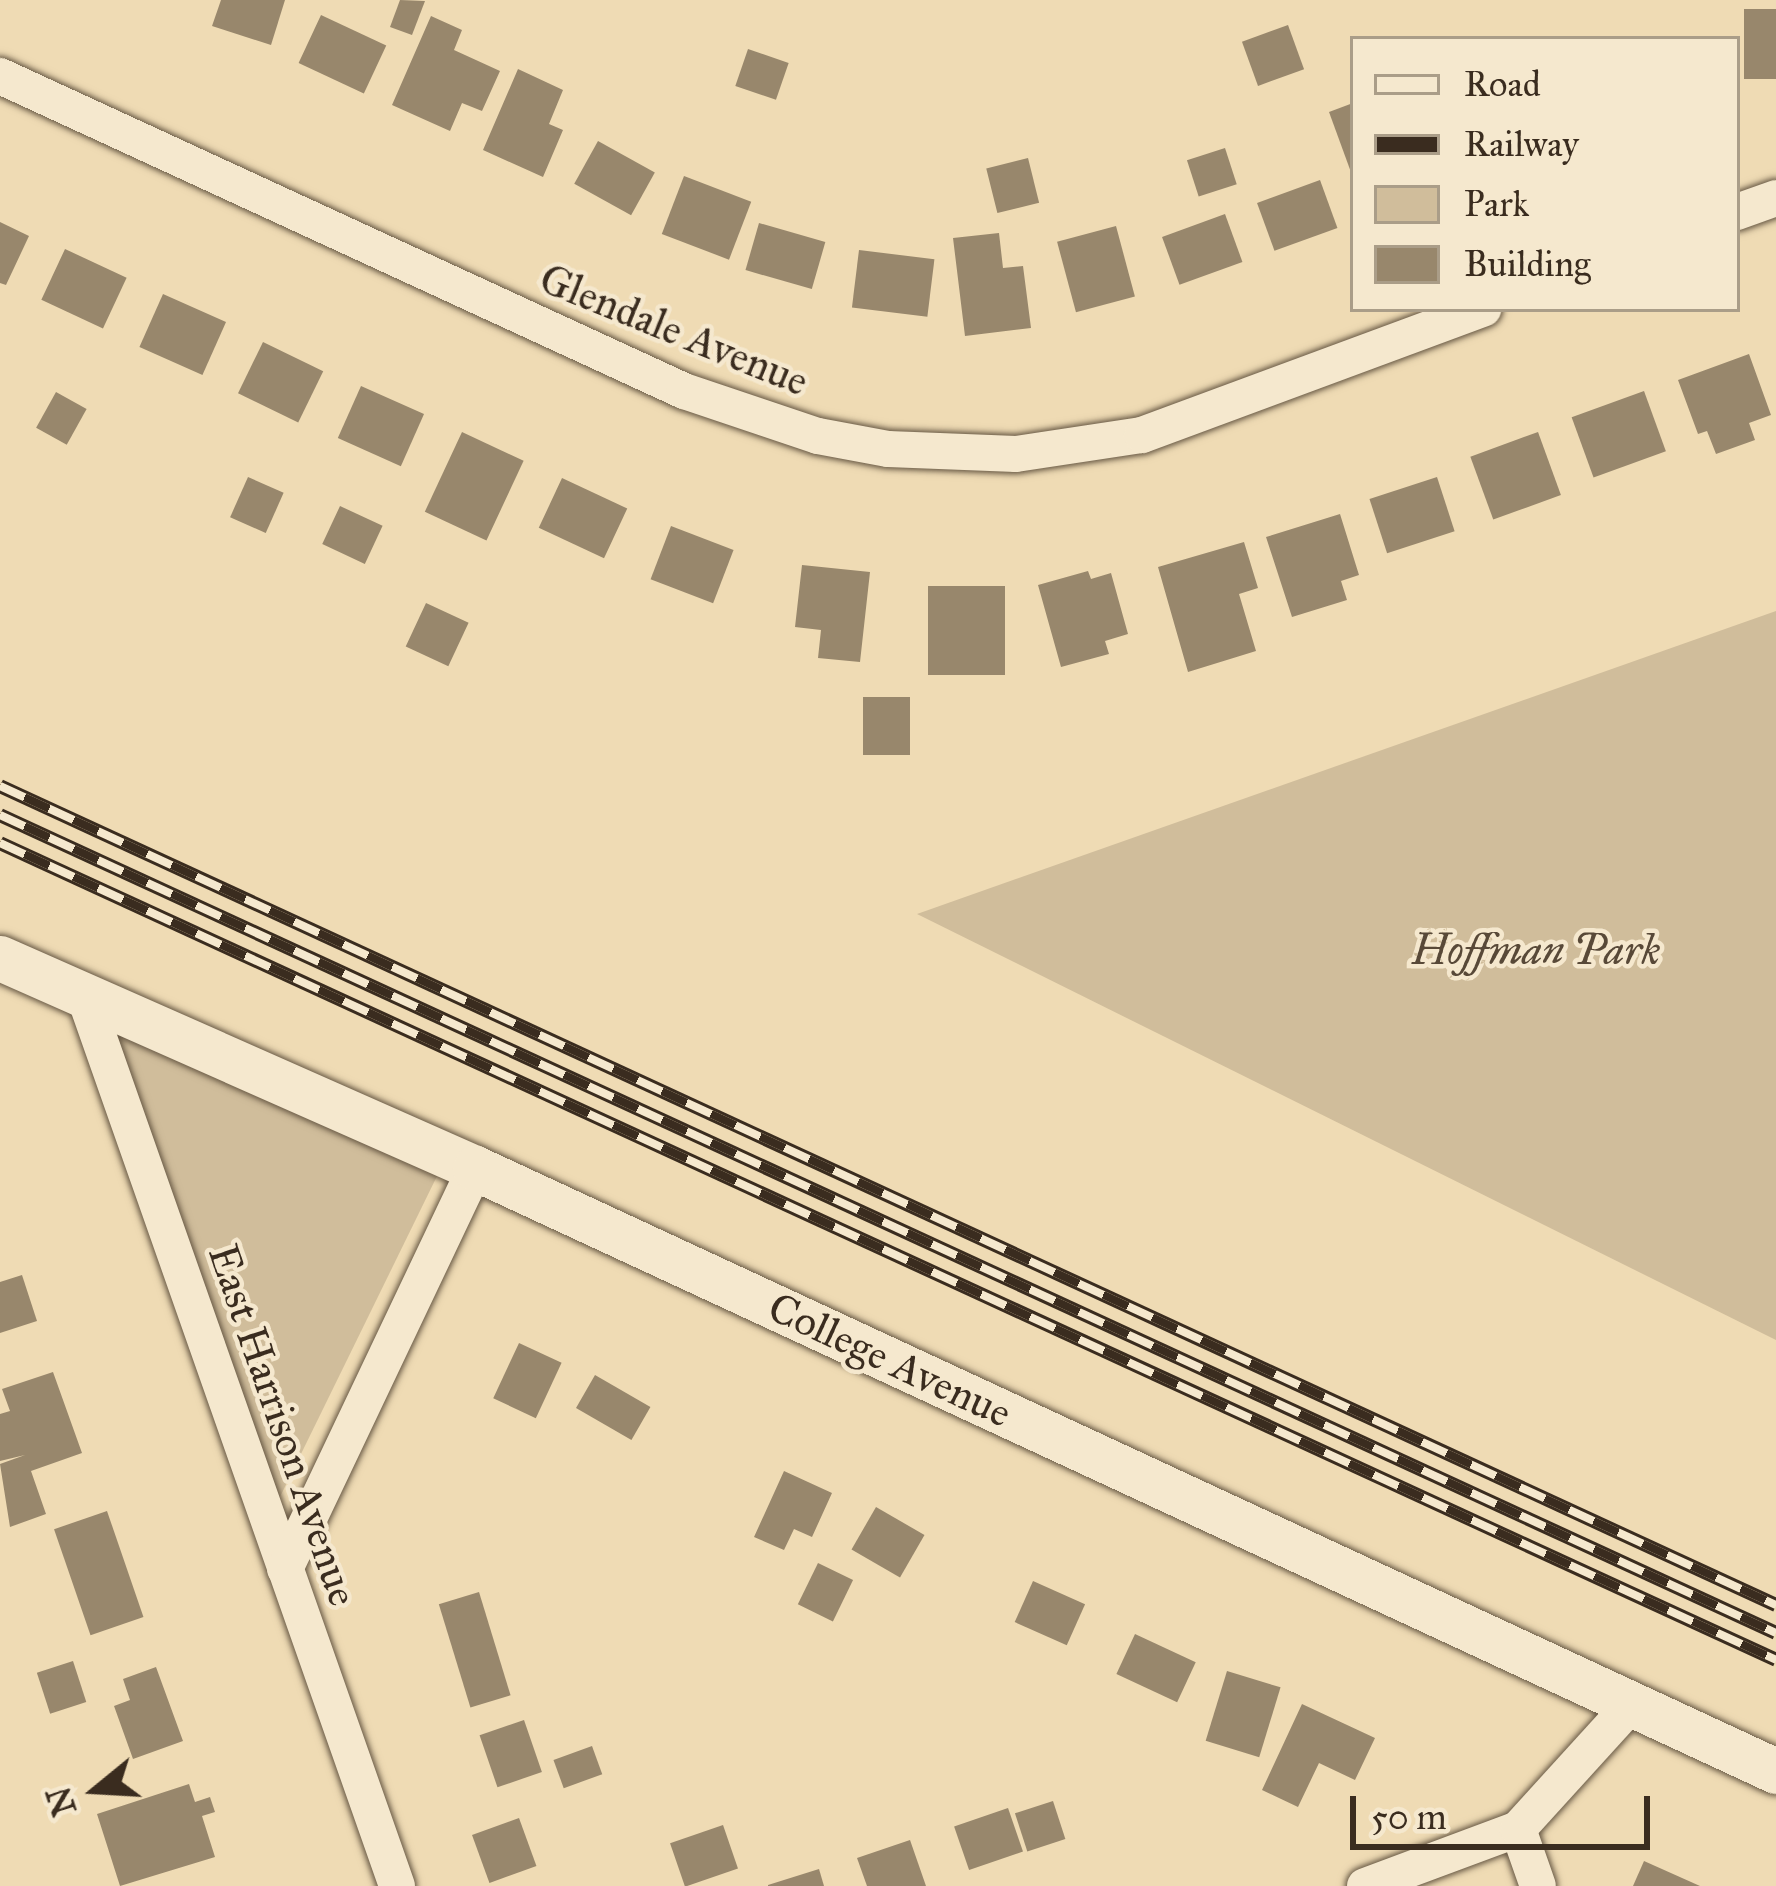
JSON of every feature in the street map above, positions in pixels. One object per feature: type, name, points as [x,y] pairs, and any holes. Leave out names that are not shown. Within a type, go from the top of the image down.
[{"type":"street","name":"Glendale Avenue","points":[[0,76],[684,391],[802,431],[888,449],[1016,454],[1142,435],[1475,312]]},
{"type":"street","points":[[1740,211],[1776,198]]},
{"type":"street","name":"College Avenue","points":[[0,958],[475,1168],[1776,1771]]},
{"type":"street","name":"East Harrison Avenue","points":[[84,995],[397,1886]]},
{"type":"street","points":[[285,1569],[475,1168]]},
{"type":"street","points":[[1365,1886],[1518,1829],[1631,1705]]},
{"type":"street","points":[[1518,1829],[1538,1886]]},
{"type":"green space","name":"Hoffman Park","points":[[1776,611],[1776,1340],[917,914]]},
{"type":"green space","points":[[103,1015],[441,1168],[276,1505]]},
{"type":"building","points":[[221,0],[285,0],[271,45],[212,26]]},
{"type":"building","points":[[400,0],[425,1],[412,35],[390,27]]},
{"type":"building","points":[[1744,9],[1776,9],[1776,79],[1744,79]]},
{"type":"building","points":[[321,15],[386,45],[364,93],[299,63]]},
{"type":"building","points":[[431,16],[462,30],[454,50],[500,71],[482,111],[462,103],[450,131],[392,105]]},
{"type":"building","points":[[1288,25],[1304,69],[1258,86],[1242,42]]},
{"type":"building","points":[[748,49],[789,63],[776,100],[735,86]]},
{"type":"building","points":[[518,69],[563,90],[549,124],[563,130],[543,177],[483,150]]},
{"type":"building","points":[[1350,104],[1350,170],[1329,112]]},
{"type":"building","points":[[598,141],[655,173],[631,215],[574,184]]},
{"type":"building","points":[[1225,148],[1237,184],[1199,197],[1187,160]]},
{"type":"building","points":[[1028,158],[1039,203],[997,213],[986,168]]},
{"type":"building","points":[[684,176],[751,202],[729,260],[662,234]]},
{"type":"building","points":[[1320,180],[1337,228],[1274,251],[1257,203]]},
{"type":"building","points":[[1225,214],[1242,262],[1179,285],[1162,237]]},
{"type":"building","points":[[0,222],[29,236],[6,285],[0,283]]},
{"type":"building","points":[[759,223],[825,242],[812,289],[745,270]]},
{"type":"building","points":[[1116,226],[1135,297],[1076,312],[1057,242]]},
{"type":"building","points":[[999,233],[1003,268],[1023,266],[1031,328],[965,336],[953,238]]},
{"type":"building","points":[[65,249],[127,278],[103,328],[41,300]]},
{"type":"building","points":[[859,250],[934,259],[927,317],[852,308]]},
{"type":"building","points":[[163,294],[226,322],[202,375],[139,347]]},
{"type":"building","points":[[263,342],[323,371],[298,423],[238,393]]},
{"type":"building","points":[[1749,354],[1771,415],[1749,423],[1755,440],[1716,454],[1707,431],[1698,434],[1678,380]]},
{"type":"building","points":[[361,386],[424,414],[401,466],[338,438]]},
{"type":"building","points":[[1644,391],[1666,451],[1594,477],[1572,417]]},
{"type":"building","points":[[56,392],[87,409],[67,445],[36,428]]},
{"type":"building","points":[[462,432],[524,461],[486,540],[425,512]]},
{"type":"building","points":[[1538,432],[1561,495],[1493,520],[1470,457]]},
{"type":"building","points":[[248,477],[284,493],[266,533],[230,517]]},
{"type":"building","points":[[1437,477],[1455,531],[1387,553],[1369,499]]},
{"type":"building","points":[[562,478],[627,508],[604,558],[539,528]]},
{"type":"building","points":[[340,506],[383,526],[365,564],[322,544]]},
{"type":"building","points":[[1340,514],[1359,575],[1341,581],[1347,600],[1292,617],[1266,537]]},
{"type":"building","points":[[671,526],[734,550],[713,603],[651,579]]},
{"type":"building","points":[[1244,542],[1258,588],[1239,594],[1256,651],[1188,672],[1158,567]]},
{"type":"building","points":[[802,565],[870,572],[860,662],[818,658],[821,630],[795,627]]},
{"type":"building","points":[[1088,571],[1091,579],[1111,573],[1128,634],[1105,641],[1109,654],[1061,667],[1038,585]]},
{"type":"building","points":[[928,586],[1005,586],[1005,675],[928,675]]},
{"type":"building","points":[[426,603],[469,623],[448,666],[406,647]]},
{"type":"building","points":[[863,697],[910,697],[910,755],[863,755]]},
{"type":"building","points":[[22,1275],[37,1321],[0,1333],[0,1282]]},
{"type":"building","points":[[519,1343],[562,1363],[536,1418],[493,1398]]},
{"type":"building","points":[[53,1372],[82,1453],[31,1471],[46,1514],[10,1527],[0,1464],[25,1455],[0,1461],[0,1414],[10,1411],[2,1389]]},
{"type":"building","points":[[595,1375],[650,1407],[631,1440],[576,1408]]},
{"type":"building","points":[[784,1471],[832,1493],[812,1537],[794,1529],[784,1550],[754,1537]]},
{"type":"building","points":[[876,1507],[924,1535],[900,1577],[852,1549]]},
{"type":"building","points":[[107,1511],[143,1617],[91,1635],[54,1529]]},
{"type":"building","points":[[818,1563],[853,1580],[833,1621],[798,1604]]},
{"type":"building","points":[[1033,1581],[1085,1604],[1067,1645],[1015,1622]]},
{"type":"building","points":[[479,1592],[511,1695],[470,1708],[439,1604]]},
{"type":"building","points":[[1135,1634],[1196,1662],[1177,1702],[1116,1674]]},
{"type":"building","points":[[73,1661],[86,1702],[50,1714],[37,1673]]},
{"type":"building","points":[[156,1667],[183,1741],[133,1759],[114,1706],[130,1700],[123,1679]]},
{"type":"building","points":[[1227,1671],[1281,1687],[1259,1757],[1206,1741]]},
{"type":"building","points":[[1302,1704],[1375,1738],[1355,1780],[1319,1763],[1298,1807],[1262,1790]]},
{"type":"building","points":[[524,1720],[542,1772],[497,1787],[480,1735]]},
{"type":"building","points":[[592,1746],[602,1774],[564,1788],[553,1760]]},
{"type":"building","points":[[189,1784],[195,1802],[210,1797],[215,1812],[202,1816],[215,1857],[120,1886],[97,1814]]},
{"type":"building","points":[[1053,1801],[1065,1839],[1027,1851],[1015,1813]]},
{"type":"building","points":[[1008,1808],[1023,1851],[969,1870],[954,1827]]},
{"type":"building","points":[[519,1818],[536,1866],[489,1883],[472,1835]]},
{"type":"building","points":[[723,1825],[738,1868],[685,1886],[670,1843]]},
{"type":"building","points":[[910,1840],[926,1886],[867,1886],[857,1858]]},
{"type":"building","points":[[1644,1861],[1700,1886],[1633,1886]]},
{"type":"building","points":[[819,1869],[824,1886],[768,1886],[768,1885]]},
{"type":"railway","points":[[0,786],[1776,1605]]},
{"type":"railway","points":[[0,815],[1776,1633]]},
{"type":"railway","points":[[0,843],[1776,1660]]}]
